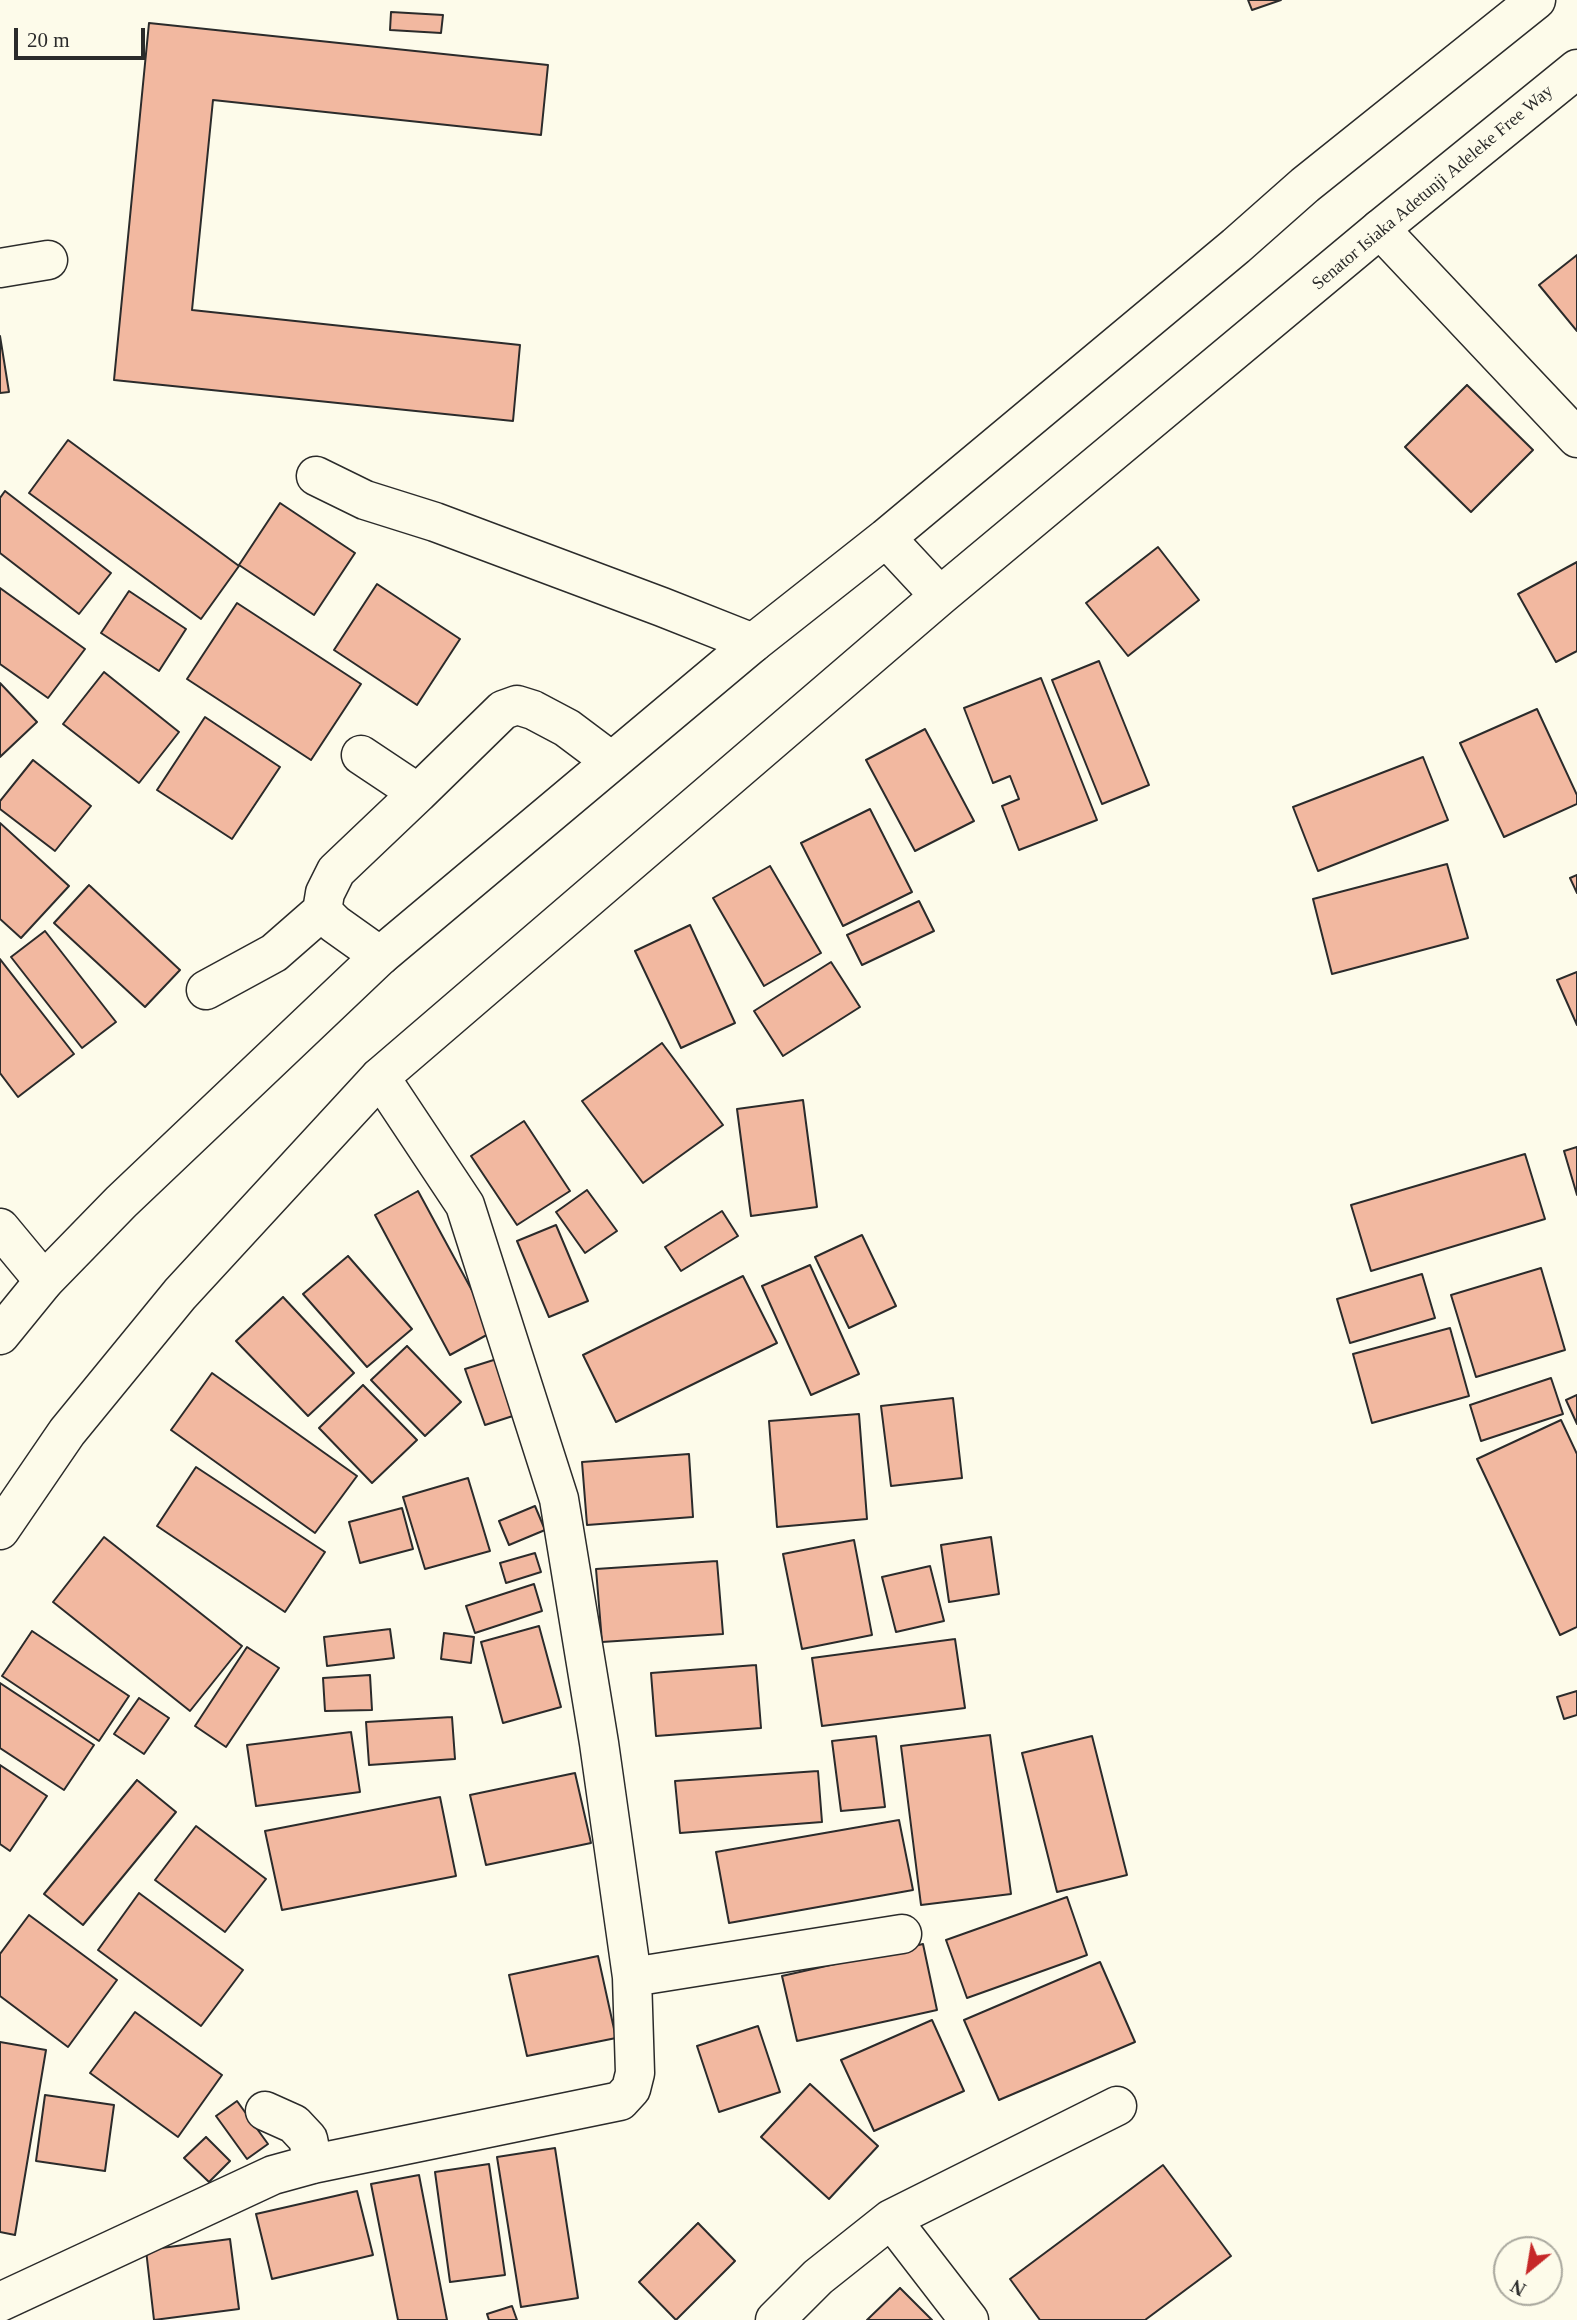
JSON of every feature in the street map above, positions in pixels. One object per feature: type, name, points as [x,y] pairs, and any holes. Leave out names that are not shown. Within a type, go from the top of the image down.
[{"type":"main road","points":[[0,1335],[44,1281],[121,1202],[380,956],[753,643],[886,538],[1236,246],[1305,185],[1536,0]]},
{"type":"main road","name":"Senator Isiaka Adetunji Adeleke Free Way","points":[[67,1432],[180,1294],[380,1077],[940,596],[1380,229],[1577,69]]},
{"type":"main road","points":[[1380,229],[1577,438]]},
{"type":"main road","points":[[0,268],[48,260]]},
{"type":"main road","points":[[316,476],[365,500],[435,522],[753,643]]},
{"type":"main road","points":[[886,538],[940,596]]},
{"type":"main road","points":[[206,990],[274,953],[322,911],[325,893],[336,871],[503,710],[517,705],[533,710],[567,728],[611,761]]},
{"type":"main road","points":[[361,755],[418,793]]},
{"type":"main road","points":[[322,911],[334,924],[380,956]]},
{"type":"main road","points":[[0,2302],[273,2175],[313,2164],[620,2101],[631,2089],[635,2073],[632,1977],[601,1757],[559,1499],[465,1205],[380,1077]]},
{"type":"main road","points":[[0,1228],[44,1281]]},
{"type":"main road","points":[[0,1483],[67,1432]]},
{"type":"main road","points":[[0,1530],[67,1432]]},
{"type":"main road","points":[[632,1977],[902,1934]]},
{"type":"main road","points":[[775,2320],[818,2277],[891,2219],[1117,2106]]},
{"type":"main road","points":[[273,2175],[265,2111],[294,2124],[308,2139],[313,2164]]},
{"type":"main road","points":[[891,2219],[969,2320]]},
{"type":"building","points":[[1248,0],[1281,0],[1252,10]]},
{"type":"building","points":[[391,12],[443,15],[441,33],[390,30]]},
{"type":"building","points":[[149,23],[548,65],[541,135],[213,100],[192,310],[520,345],[513,421],[114,380]]},
{"type":"building","points":[[1577,255],[1577,331],[1539,285]]},
{"type":"building","points":[[0,336],[9,392],[0,393]]},
{"type":"building","points":[[1467,385],[1533,450],[1471,512],[1405,447]]},
{"type":"building","points":[[68,440],[239,566],[201,619],[29,493]]},
{"type":"building","points":[[5,491],[111,573],[79,614],[0,553],[0,498]]},
{"type":"building","points":[[280,503],[355,553],[314,615],[239,565]]},
{"type":"building","points":[[1158,547],[1199,600],[1128,656],[1086,603]]},
{"type":"building","points":[[1577,562],[1577,651],[1556,662],[1518,594]]},
{"type":"building","points":[[377,584],[460,639],[417,705],[334,650]]},
{"type":"building","points":[[0,588],[85,649],[48,698],[0,664]]},
{"type":"building","points":[[129,591],[186,629],[159,671],[101,633]]},
{"type":"building","points":[[237,603],[361,684],[311,760],[187,679]]},
{"type":"building","points":[[1099,661],[1149,785],[1102,804],[1052,680]]},
{"type":"building","points":[[104,672],[179,732],[139,783],[63,724]]},
{"type":"building","points":[[1041,678],[1097,820],[1019,850],[1002,806],[1019,799],[1010,776],[993,783],[964,708]]},
{"type":"building","points":[[0,683],[37,722],[0,757]]},
{"type":"building","points":[[1537,709],[1577,795],[1577,804],[1504,837],[1460,743]]},
{"type":"building","points":[[205,717],[280,767],[232,839],[157,790]]},
{"type":"building","points":[[925,729],[974,821],[915,851],[866,760]]},
{"type":"building","points":[[1423,757],[1448,820],[1318,871],[1293,807]]},
{"type":"building","points":[[33,760],[91,806],[55,851],[0,809],[0,801]]},
{"type":"building","points":[[870,809],[912,892],[843,926],[801,843]]},
{"type":"building","points":[[0,823],[69,886],[21,938],[0,919]]},
{"type":"building","points":[[1447,864],[1468,938],[1332,974],[1313,899]]},
{"type":"building","points":[[770,866],[821,953],[764,986],[713,898]]},
{"type":"building","points":[[1577,875],[1577,893],[1570,878]]},
{"type":"building","points":[[89,885],[180,970],[145,1007],[54,923]]},
{"type":"building","points":[[919,901],[934,931],[862,965],[847,935]]},
{"type":"building","points":[[690,925],[735,1023],[681,1048],[635,951]]},
{"type":"building","points":[[45,931],[116,1022],[82,1048],[11,957]]},
{"type":"building","points":[[0,959],[74,1054],[18,1097],[0,1073]]},
{"type":"building","points":[[831,962],[860,1007],[783,1056],[754,1011]]},
{"type":"building","points":[[1577,972],[1577,1025],[1557,980]]},
{"type":"building","points":[[662,1043],[723,1125],[643,1183],[582,1101]]},
{"type":"building","points":[[803,1100],[817,1207],[751,1216],[737,1109]]},
{"type":"building","points":[[524,1121],[570,1191],[517,1225],[471,1156]]},
{"type":"building","points":[[1577,1147],[1577,1195],[1564,1151]]},
{"type":"building","points":[[1525,1154],[1545,1219],[1371,1271],[1351,1205]]},
{"type":"building","points":[[587,1190],[617,1231],[585,1253],[556,1212]]},
{"type":"building","points":[[418,1191],[494,1331],[450,1355],[375,1215]]},
{"type":"building","points":[[722,1211],[738,1236],[681,1271],[665,1247]]},
{"type":"building","points":[[556,1225],[588,1301],[549,1317],[517,1241]]},
{"type":"building","points":[[862,1235],[896,1306],[849,1328],[815,1257]]},
{"type":"building","points":[[348,1256],[412,1329],[367,1367],[303,1294]]},
{"type":"building","points":[[810,1265],[859,1374],[811,1395],[762,1286]]},
{"type":"building","points":[[1541,1268],[1565,1350],[1476,1377],[1451,1295]]},
{"type":"building","points":[[1422,1274],[1435,1318],[1350,1343],[1337,1299]]},
{"type":"building","points":[[743,1276],[777,1343],[616,1422],[583,1355]]},
{"type":"building","points":[[283,1297],[354,1373],[308,1416],[236,1341]]},
{"type":"building","points":[[1450,1328],[1469,1396],[1372,1423],[1353,1354]]},
{"type":"building","points":[[407,1346],[461,1402],[425,1436],[371,1380]]},
{"type":"building","points":[[500,1358],[519,1414],[485,1425],[465,1369]]},
{"type":"building","points":[[212,1373],[357,1476],[315,1533],[171,1430]]},
{"type":"building","points":[[1551,1378],[1563,1414],[1481,1441],[1470,1405]]},
{"type":"building","points":[[363,1385],[417,1440],[372,1483],[319,1428]]},
{"type":"building","points":[[1577,1395],[1577,1424],[1566,1400]]},
{"type":"building","points":[[953,1398],[962,1478],[891,1486],[881,1406]]},
{"type":"building","points":[[859,1414],[867,1519],[777,1527],[769,1421]]},
{"type":"building","points":[[1561,1420],[1577,1454],[1577,1627],[1560,1635],[1477,1459]]},
{"type":"building","points":[[689,1454],[693,1517],[587,1525],[582,1462]]},
{"type":"building","points":[[196,1467],[325,1552],[285,1612],[157,1526]]},
{"type":"building","points":[[468,1478],[490,1551],[425,1569],[403,1497]]},
{"type":"building","points":[[535,1506],[545,1530],[509,1545],[499,1521]]},
{"type":"building","points":[[402,1508],[413,1549],[360,1563],[349,1522]]},
{"type":"building","points":[[104,1537],[242,1646],[190,1711],[53,1602]]},
{"type":"building","points":[[991,1537],[999,1594],[949,1602],[941,1545]]},
{"type":"building","points":[[854,1540],[872,1635],[802,1649],[783,1554]]},
{"type":"building","points":[[535,1553],[541,1572],[506,1583],[500,1563]]},
{"type":"building","points":[[717,1561],[723,1634],[602,1642],[596,1569]]},
{"type":"building","points":[[930,1566],[944,1621],[896,1632],[882,1577]]},
{"type":"building","points":[[534,1584],[542,1611],[475,1633],[466,1606]]},
{"type":"building","points":[[539,1626],[561,1707],[503,1723],[481,1642]]},
{"type":"building","points":[[390,1629],[394,1658],[327,1666],[324,1637]]},
{"type":"building","points":[[32,1631],[129,1696],[99,1741],[2,1676]]},
{"type":"building","points":[[444,1633],[474,1637],[471,1663],[441,1659]]},
{"type":"building","points":[[955,1639],[965,1708],[822,1726],[812,1658]]},
{"type":"building","points":[[247,1647],[279,1668],[226,1747],[195,1726]]},
{"type":"building","points":[[756,1665],[761,1728],[656,1736],[651,1673]]},
{"type":"building","points":[[370,1675],[372,1710],[325,1711],[323,1678]]},
{"type":"building","points":[[0,1683],[94,1745],[64,1790],[0,1748]]},
{"type":"building","points":[[1577,1691],[1577,1715],[1564,1719],[1557,1697]]},
{"type":"building","points":[[139,1698],[169,1718],[144,1754],[114,1734]]},
{"type":"building","points":[[452,1717],[455,1759],[369,1765],[366,1722]]},
{"type":"building","points":[[351,1732],[360,1792],[256,1806],[247,1745]]},
{"type":"building","points":[[990,1735],[1011,1894],[921,1905],[901,1746]]},
{"type":"building","points":[[876,1736],[885,1807],[841,1811],[832,1741]]},
{"type":"building","points":[[1092,1736],[1127,1875],[1057,1892],[1022,1753]]},
{"type":"building","points":[[0,1765],[47,1796],[10,1851],[0,1844]]},
{"type":"building","points":[[818,1771],[822,1822],[680,1833],[675,1781]]},
{"type":"building","points":[[575,1773],[591,1843],[486,1865],[470,1795]]},
{"type":"building","points":[[137,1780],[176,1812],[83,1925],[44,1894]]},
{"type":"building","points":[[440,1797],[456,1876],[282,1910],[265,1831]]},
{"type":"building","points":[[899,1820],[913,1890],[729,1923],[716,1852]]},
{"type":"building","points":[[196,1826],[266,1879],[225,1932],[155,1880]]},
{"type":"building","points":[[139,1893],[243,1970],[201,2026],[98,1950]]},
{"type":"building","points":[[1067,1897],[1087,1955],[967,1998],[946,1940]]},
{"type":"building","points":[[29,1915],[117,1980],[68,2047],[0,1996],[0,1954]]},
{"type":"building","points":[[923,1944],[937,2010],[797,2041],[782,1976]]},
{"type":"building","points":[[598,1956],[616,2038],[527,2056],[509,1975]]},
{"type":"building","points":[[1100,1962],[1135,2042],[999,2100],[964,2020]]},
{"type":"building","points":[[135,2012],[222,2075],[178,2137],[90,2073]]},
{"type":"building","points":[[932,2020],[964,2091],[874,2131],[841,2060]]},
{"type":"building","points":[[758,2026],[780,2092],[719,2112],[697,2046]]},
{"type":"building","points":[[0,2042],[46,2050],[15,2235],[0,2232]]},
{"type":"building","points":[[810,2084],[878,2146],[829,2199],[761,2137]]},
{"type":"building","points":[[45,2095],[114,2105],[105,2171],[36,2161]]},
{"type":"building","points":[[237,2101],[268,2144],[247,2159],[216,2116]]},
{"type":"building","points":[[206,2137],[230,2161],[209,2182],[184,2158]]},
{"type":"building","points":[[555,2148],[578,2298],[521,2307],[497,2157]]},
{"type":"building","points":[[489,2164],[505,2275],[450,2282],[435,2172]]},
{"type":"building","points":[[1163,2165],[1231,2256],[1145,2320],[1040,2320],[1010,2279]]},
{"type":"building","points":[[419,2175],[447,2320],[398,2320],[371,2184]]},
{"type":"building","points":[[357,2191],[373,2255],[272,2279],[256,2214]]},
{"type":"building","points":[[698,2223],[735,2261],[676,2320],[639,2282]]},
{"type":"building","points":[[230,2239],[239,2309],[154,2320],[146,2250]]},
{"type":"building","points":[[900,2288],[932,2320],[867,2320]]},
{"type":"building","points":[[512,2306],[517,2320],[489,2320],[487,2314]]}]
